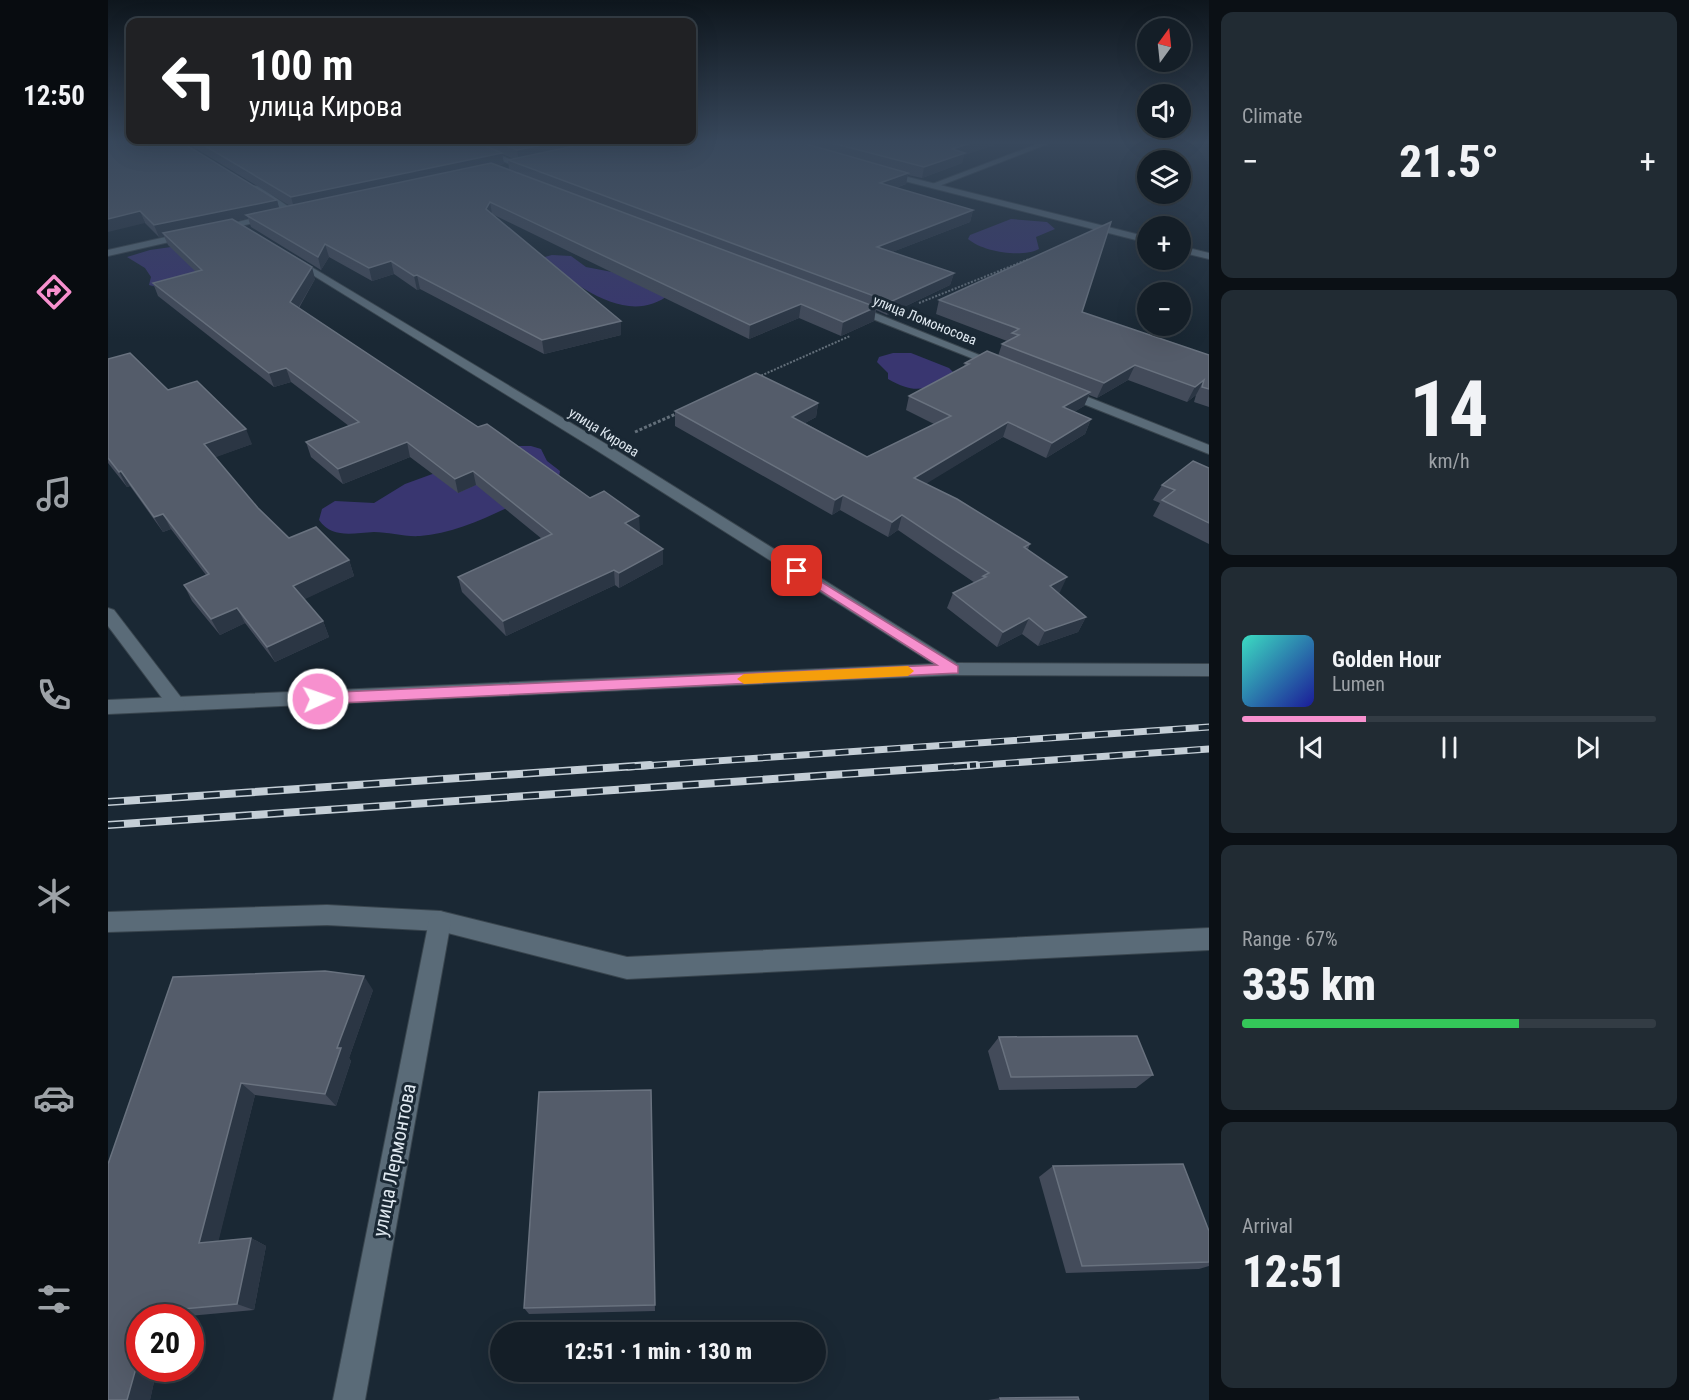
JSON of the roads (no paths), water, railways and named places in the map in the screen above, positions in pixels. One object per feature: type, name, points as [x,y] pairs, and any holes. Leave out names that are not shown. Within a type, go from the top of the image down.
[{"type":"street","points":[[286,208],[292,212]]},
{"type":"street","points":[[1021,208],[1137,237]]},
{"type":"street","points":[[213,229],[304,209]]},
{"type":"street","points":[[236,224],[256,237]]},
{"type":"street","points":[[108,253],[201,232]]},
{"type":"street","name":"улица Кирова","points":[[277,249],[601,447],[954,669]]},
{"type":"street","points":[[1191,252],[1209,256]]},
{"type":"street","name":"улица Ломоносова","points":[[843,303],[1009,369]]},
{"type":"street","points":[[1053,387],[1209,450]]},
{"type":"street","points":[[108,614],[177,705]]},
{"type":"street","points":[[108,707],[954,669],[1209,670]]},
{"type":"street","points":[[108,922],[327,915],[440,921],[627,968],[1209,939]]},
{"type":"street","name":"улица Лермонтова","points":[[349,1400],[440,921]]},
{"type":"railway","points":[[628,767],[1209,727]]},
{"type":"railway","points":[[954,767],[1209,749]]},
{"type":"railway","points":[[108,802],[650,765]]},
{"type":"railway","points":[[108,825],[976,765]]}]
